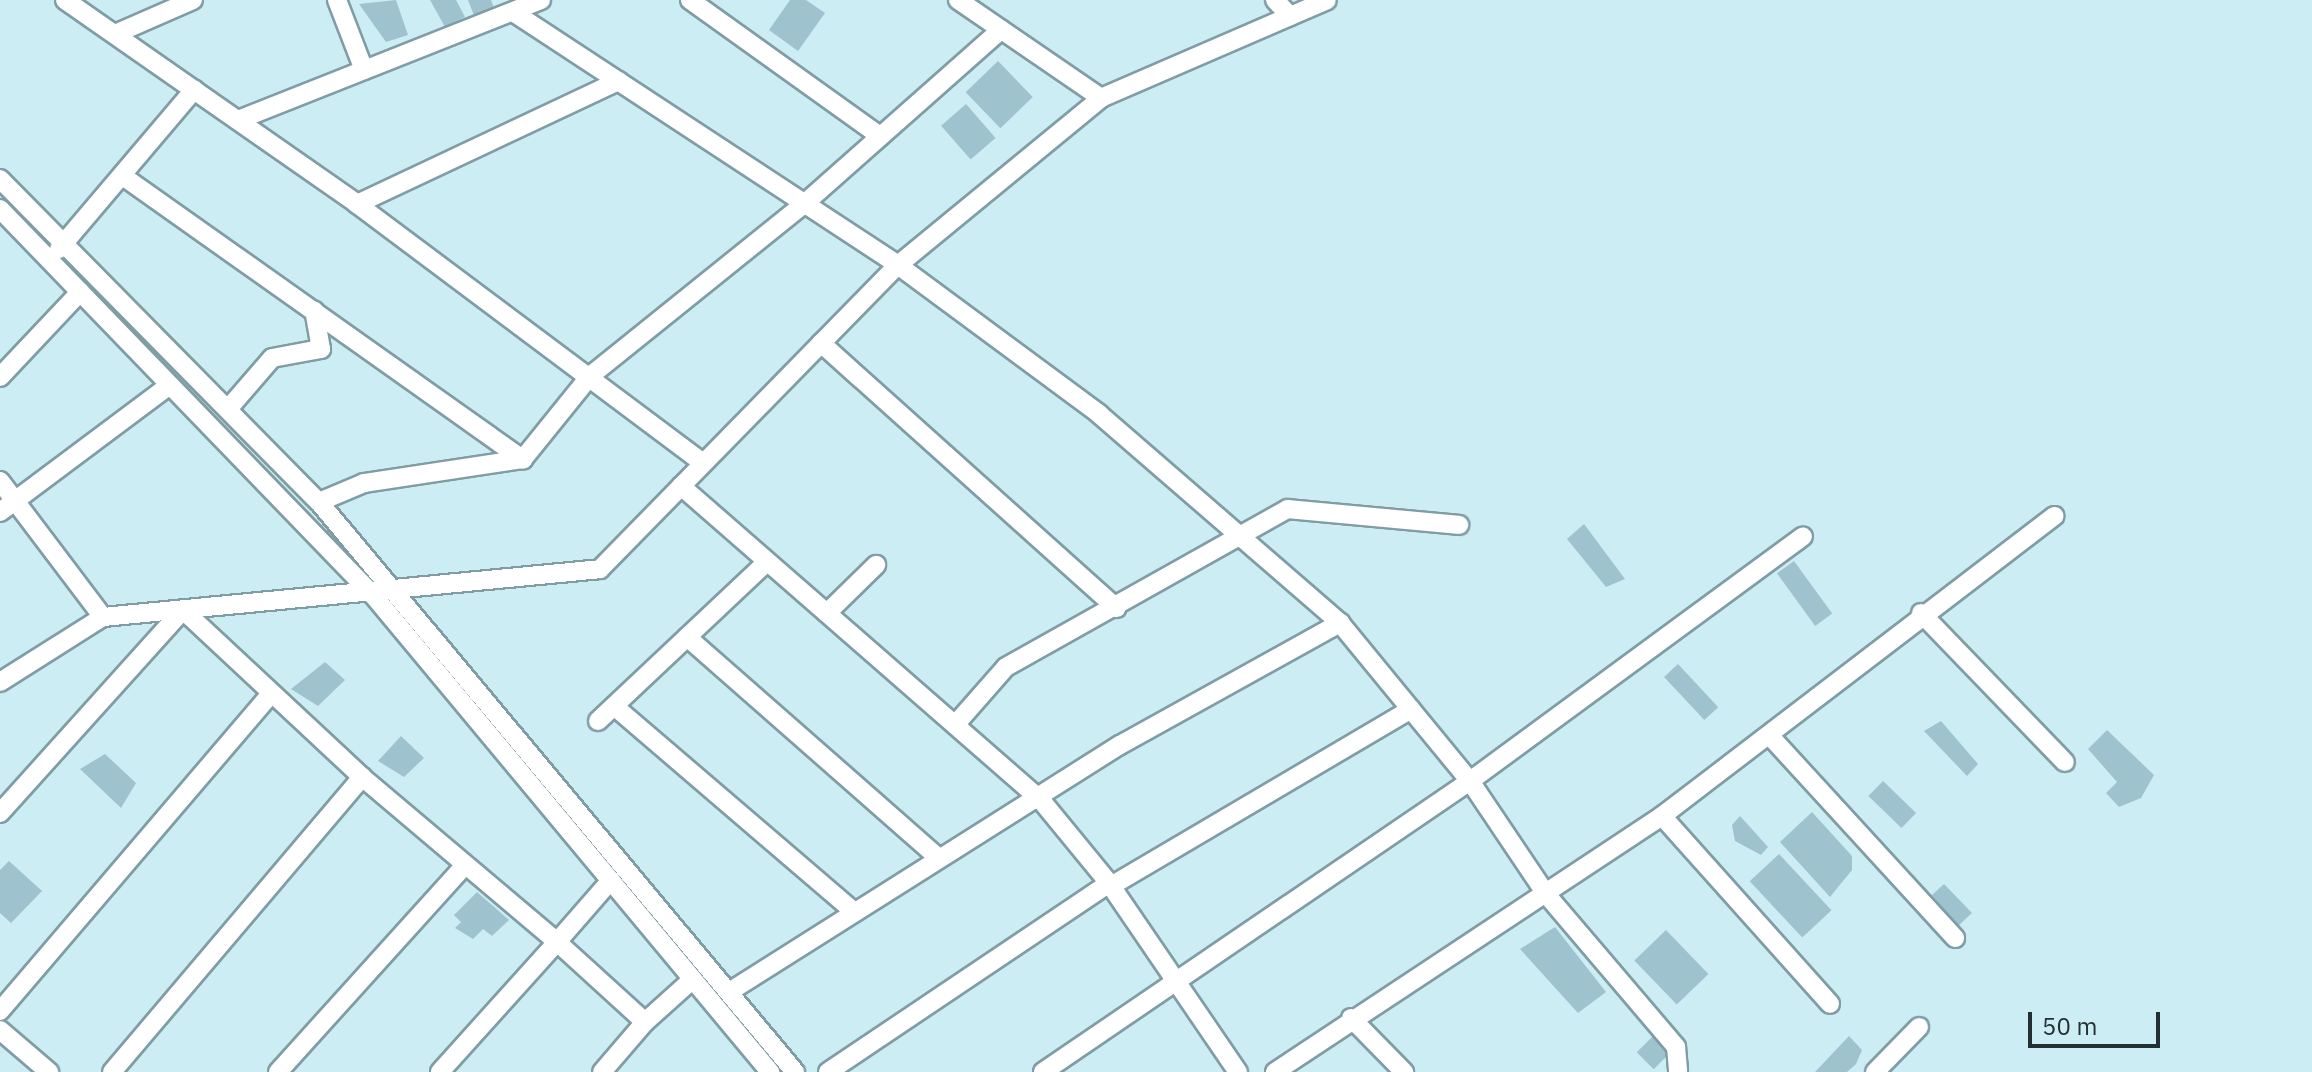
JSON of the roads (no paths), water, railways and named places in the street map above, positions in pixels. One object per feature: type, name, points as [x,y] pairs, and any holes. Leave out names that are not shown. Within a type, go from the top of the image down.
[{"type":"street","points":[[65,0],[357,204],[703,463]]},
{"type":"street","points":[[115,34],[193,0]]},
{"type":"street","points":[[337,0],[364,70]]},
{"type":"street","points":[[238,120],[541,0]]},
{"type":"street","points":[[690,0],[880,136]]},
{"type":"street","points":[[958,0],[1101,98]]},
{"type":"street","points":[[1275,0],[1290,16]]},
{"type":"street","points":[[0,682],[103,617],[383,593],[600,569],[898,265],[1101,98],[1327,0]]},
{"type":"street","points":[[513,12],[898,265],[1099,414],[1240,541],[1340,623],[1470,781],[1546,894],[1676,1047],[1678,1072]]},
{"type":"street","points":[[319,502],[364,483],[523,459],[590,376],[804,204],[1001,30]]},
{"type":"street","points":[[357,204],[618,81]]},
{"type":"street","points":[[49,260],[124,177],[194,90]]},
{"type":"street","points":[[124,177],[523,459]]},
{"type":"street","points":[[0,179],[319,502],[383,593],[611,880],[770,1072]]},
{"type":"street","points":[[0,209],[170,385],[383,593],[795,1072]]},
{"type":"street","points":[[0,377],[80,292]]},
{"type":"street","points":[[228,409],[272,358],[321,349],[314,311]]},
{"type":"street","points":[[821,343],[1116,608]]},
{"type":"street","points":[[0,512],[170,385]]},
{"type":"street","points":[[0,481],[17,499],[103,617]]},
{"type":"street","points":[[681,486],[1040,799],[1110,884],[1238,1072]]},
{"type":"street","points":[[955,725],[1006,667],[1240,541],[1273,515],[1304,506],[1459,525]]},
{"type":"street","points":[[1275,1072],[1351,1018],[1662,816],[1770,736],[1921,613],[2055,516]]},
{"type":"street","points":[[1043,1072],[1177,984],[1470,781],[1803,536]]},
{"type":"street","points":[[598,721],[767,562]]},
{"type":"street","points":[[827,613],[876,565]]},
{"type":"street","points":[[183,610],[362,777],[557,942],[645,1022]]},
{"type":"street","points":[[0,813],[183,610]]},
{"type":"street","points":[[1921,613],[2065,762]]},
{"type":"street","points":[[729,992],[851,909],[1040,799],[1120,745],[1340,623]]},
{"type":"street","points":[[687,637],[939,858]]},
{"type":"street","points":[[0,1011],[272,693]]},
{"type":"street","points":[[614,706],[851,909]]},
{"type":"street","points":[[828,1072],[1110,884],[1411,709]]},
{"type":"street","points":[[1770,736],[1955,938]]},
{"type":"street","points":[[112,1072],[362,777]]},
{"type":"street","points":[[1662,816],[1830,1004]]},
{"type":"street","points":[[278,1072],[464,866]]},
{"type":"street","points":[[440,1072],[611,880]]},
{"type":"street","points":[[602,1072],[645,1022],[693,979]]},
{"type":"street","points":[[1351,1018],[1404,1072]]},
{"type":"street","points":[[1875,1072],[1919,1027]]},
{"type":"street","points":[[0,1030],[49,1072]]}]
